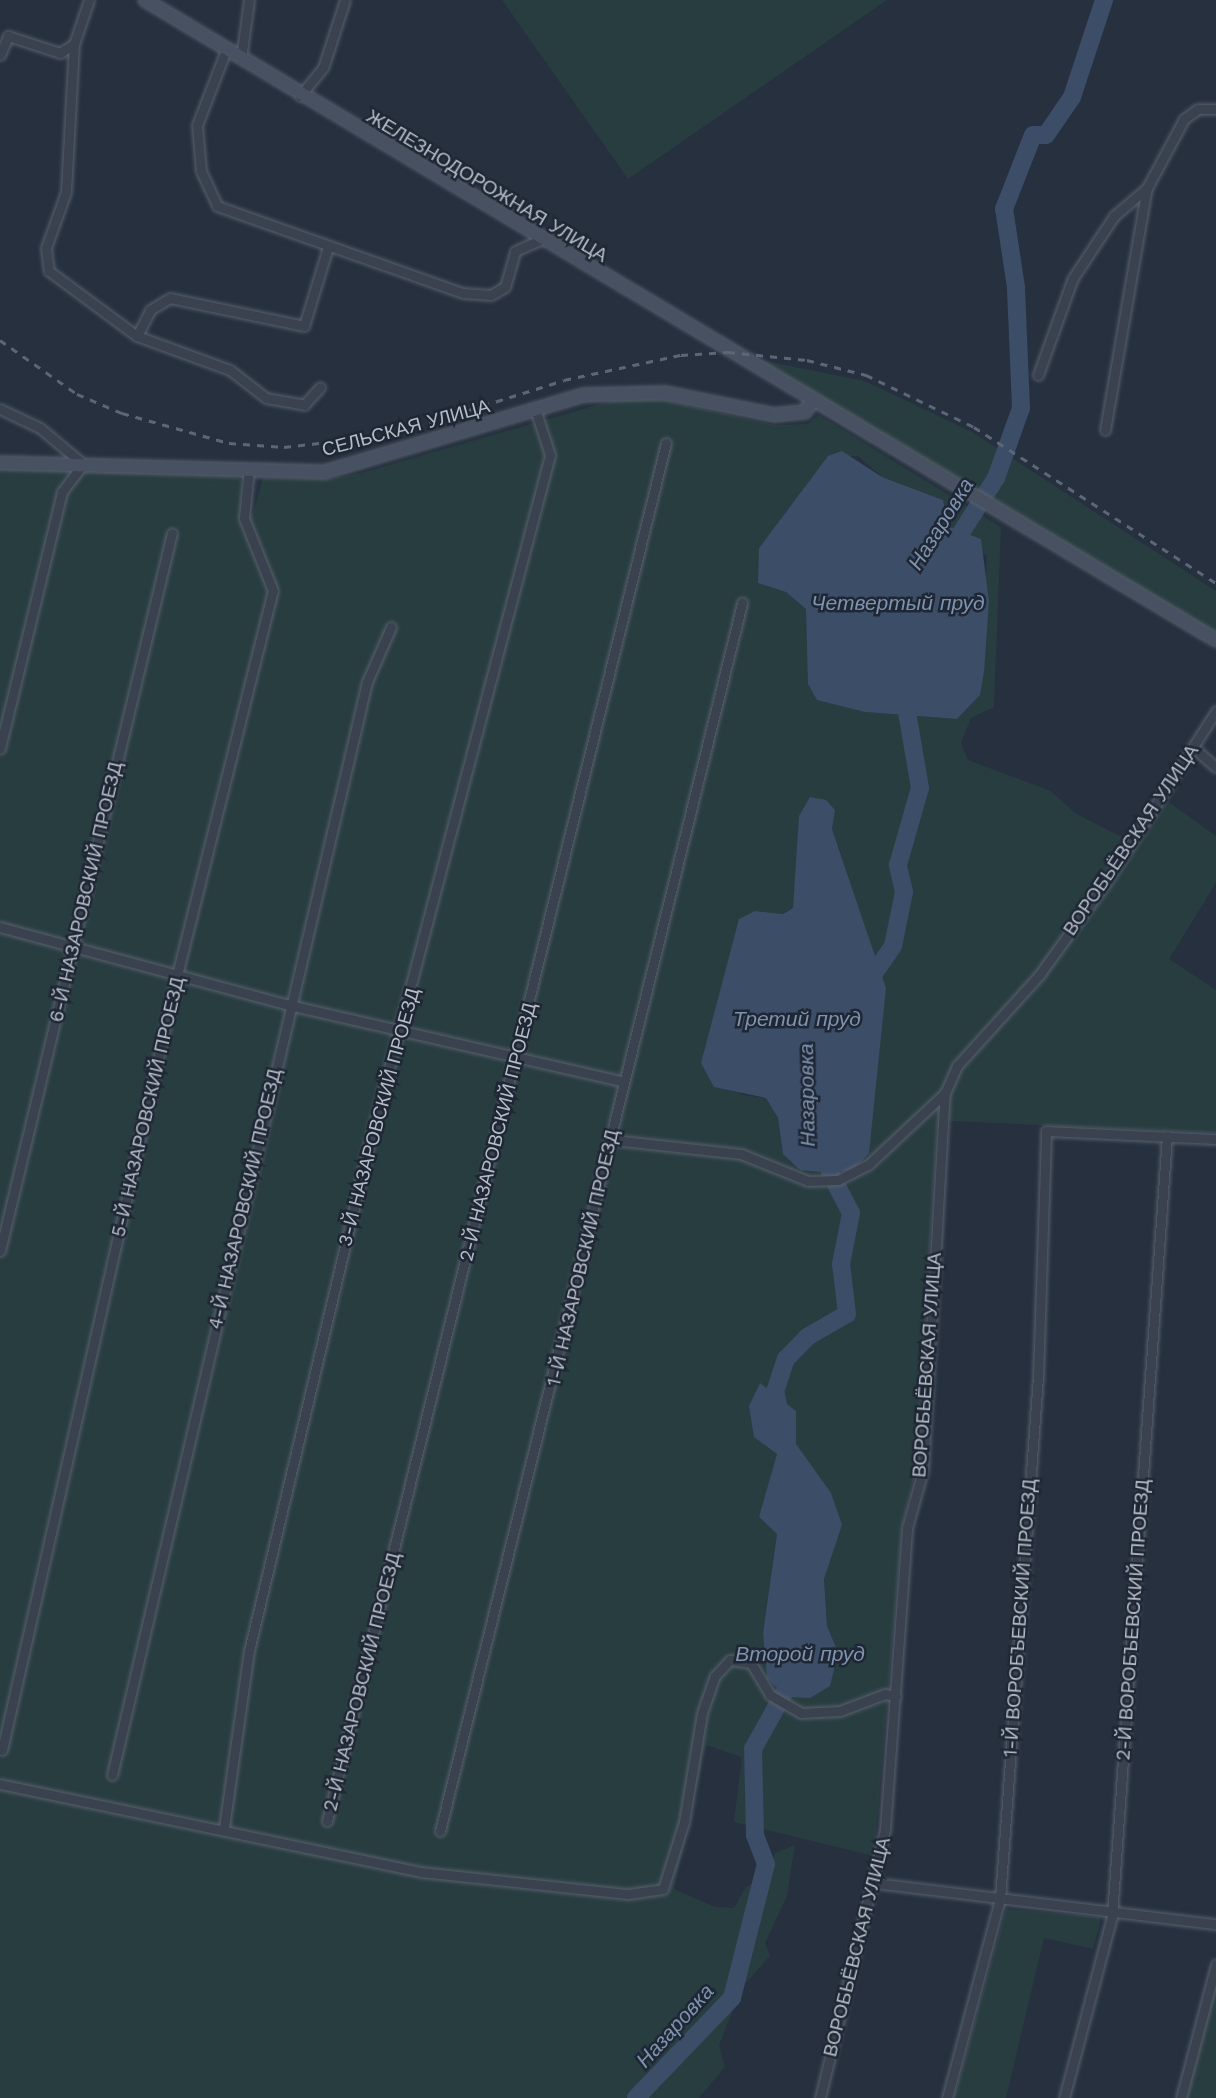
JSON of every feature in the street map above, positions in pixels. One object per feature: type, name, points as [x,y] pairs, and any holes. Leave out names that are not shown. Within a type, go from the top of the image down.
[{"type":"street","points":[[89,0],[74,44],[66,192],[46,248],[49,271],[137,335],[230,370],[287,406],[304,405],[320,387]]},
{"type":"street","name":"ЖЕЛЕЗНОДОРОЖНАЯ УЛИЦА","points":[[145,0],[811,403],[1216,640]]},
{"type":"street","points":[[241,59],[249,0]]},
{"type":"street","points":[[300,96],[323,68],[345,0]]},
{"type":"street","points":[[0,55],[8,36],[60,53],[74,44]]},
{"type":"street","points":[[226,50],[197,125],[201,171],[218,206],[327,247],[463,293],[491,295],[505,287],[515,251],[540,240]]},
{"type":"street","points":[[1105,430],[1147,188],[1184,119],[1198,109],[1216,109]]},
{"type":"street","points":[[1038,375],[1073,278],[1114,216],[1147,188]]},
{"type":"street","points":[[137,335],[150,310],[170,298],[304,326],[327,247]]},
{"type":"street","name":"СЕЛЬСКАЯ УЛИЦА","points":[[0,463],[325,472],[536,412],[583,395],[665,393],[774,415],[805,412],[811,403]]},
{"type":"street","points":[[0,409],[40,428],[83,464],[62,492],[0,749]]},
{"type":"street","name":"3-Й НАЗАРОВСКИЙ ПРОЕЗД","points":[[224,1828],[249,1651],[402,1028],[550,455],[536,412]]},
{"type":"street","name":"2-Й НАЗАРОВСКИЙ ПРОЕЗД","points":[[327,1821],[519,1053],[666,443]]},
{"type":"street","name":"5-Й НАЗАРОВСКИЙ ПРОЕЗД","points":[[2,1750],[177,975],[273,591],[244,518],[249,469]]},
{"type":"street","name":"6-Й НАЗАРОВСКИЙ ПРОЕЗД","points":[[0,1251],[71,944],[172,533]]},
{"type":"street","name":"1-Й НАЗАРОВСКИЙ ПРОЕЗД","points":[[440,1830],[613,1140],[622,1081],[742,603]]},
{"type":"street","name":"4-Й НАЗАРОВСКИЙ ПРОЕЗД","points":[[112,1775],[289,1005],[367,682],[391,627]]},
{"type":"street","name":"ВОРОБЬЁВСКАЯ УЛИЦА","points":[[820,2098],[875,1884],[896,1696],[907,1528],[923,1470],[945,1093],[957,1066],[1040,974],[1195,749],[1216,711]]},
{"type":"street","points":[[1195,749],[1216,766]]},
{"type":"street","points":[[0,927],[289,1005],[519,1053],[622,1081]]},
{"type":"street","points":[[613,1140],[741,1154],[808,1181],[838,1180],[868,1166],[945,1093]]},
{"type":"street","name":"1-Й ВОРОБЪЕВСКИЙ ПРОЕЗД","points":[[947,2098],[1000,1899],[1038,1377],[1046,1131],[1167,1136]]},
{"type":"street","points":[[1167,1136],[1216,1139]]},
{"type":"street","name":"2-Й ВОРОБЪЕВСКИЙ ПРОЕЗД","points":[[1064,2098],[1112,1916],[1167,1136]]},
{"type":"street","points":[[0,1784],[224,1828],[421,1872],[578,1894],[663,1889],[684,1822],[702,1713],[715,1676],[730,1660],[751,1663],[770,1695],[802,1713],[840,1711],[885,1694],[896,1696]]},
{"type":"street","points":[[875,1884],[1112,1916],[1216,1924]]},
{"type":"street","points":[[1181,2098],[1216,1965]]},
{"type":"green space","points":[[502,0],[887,0],[628,179]]},
{"type":"green space","points":[[741,356],[865,381],[972,432],[1216,591],[1216,635]]},
{"type":"green space","points":[[621,398],[663,400],[774,425],[808,424],[819,415],[1001,527],[994,707],[971,718],[961,743],[968,760],[1051,791],[1075,813],[1135,844],[1166,800],[1216,836],[1216,883],[1169,959],[1216,990],[1216,1133],[951,1121],[937,1127],[916,1469],[902,1526],[874,1856],[734,1822],[742,1757],[706,1745],[674,1889],[715,1907],[734,1908],[746,1887],[769,1874],[775,1853],[795,1845],[787,1896],[765,1943],[770,1956],[742,1987],[719,2045],[725,2067],[699,2098],[0,2098],[0,468],[231,473],[242,481],[240,512],[253,513],[263,478],[329,479],[365,472]],"holes":[[[828,456],[858,456],[882,477],[943,500],[949,527],[987,556],[980,695],[957,719],[865,712],[808,660],[806,609],[786,592],[759,548]],[[835,810],[832,828],[886,988],[877,1054],[783,1154],[778,1118],[766,1098],[743,1095],[701,1063],[755,911],[783,914],[793,908],[795,888]],[[796,1411],[796,1444],[842,1525],[824,1579],[827,1626],[838,1652],[763,1633],[777,1534],[759,1517]]]},
{"type":"green space","points":[[1006,1909],[1099,1917],[1100,1923],[1093,1949],[1044,1938],[1006,2098],[954,2098]]},
{"type":"green space","points":[[1216,1965],[1216,2098],[1181,2098]]},
{"type":"water","name":"Четвертый пруд","points":[[842,451],[882,477],[943,500],[949,527],[981,539],[989,601],[984,672],[980,695],[957,719],[865,712],[817,700],[808,684],[806,609],[786,592],[758,583],[759,548],[828,456]]},
{"type":"water","name":"Третий пруд","points":[[810,797],[826,800],[835,810],[832,829],[886,988],[869,1153],[854,1169],[830,1173],[800,1170],[783,1154],[778,1118],[766,1098],[714,1087],[701,1063],[739,919],[755,911],[783,914],[793,908],[799,816]]},
{"type":"water","name":"Второй пруд","points":[[760,1383],[796,1411],[796,1444],[831,1493],[842,1525],[824,1579],[827,1626],[838,1652],[830,1686],[810,1698],[786,1697],[767,1678],[763,1633],[777,1534],[759,1517],[777,1454],[754,1437],[749,1406]]},
{"type":"waterway","name":"Назаровка","points":[[952,547],[996,478],[1021,408],[1016,287],[1004,209],[1033,135],[1046,135],[1072,97],[1104,0]]},
{"type":"waterway","name":"Назаровка","points":[[866,985],[893,946],[904,892],[898,865],[920,788],[903,689]]},
{"type":"waterway","name":"Назаровка","points":[[780,1413],[775,1392],[786,1359],[807,1337],[847,1314],[841,1264],[851,1213],[830,1173],[830,1151]]},
{"type":"waterway","name":"Назаровка","points":[[636,2098],[732,1998],[766,1864],[755,1835],[753,1749],[788,1686]]},
{"type":"railway","points":[[0,340],[77,394],[122,413],[229,443],[284,447],[389,435],[564,380],[681,355],[728,352],[807,360],[866,375],[974,427],[1216,583]]}]
